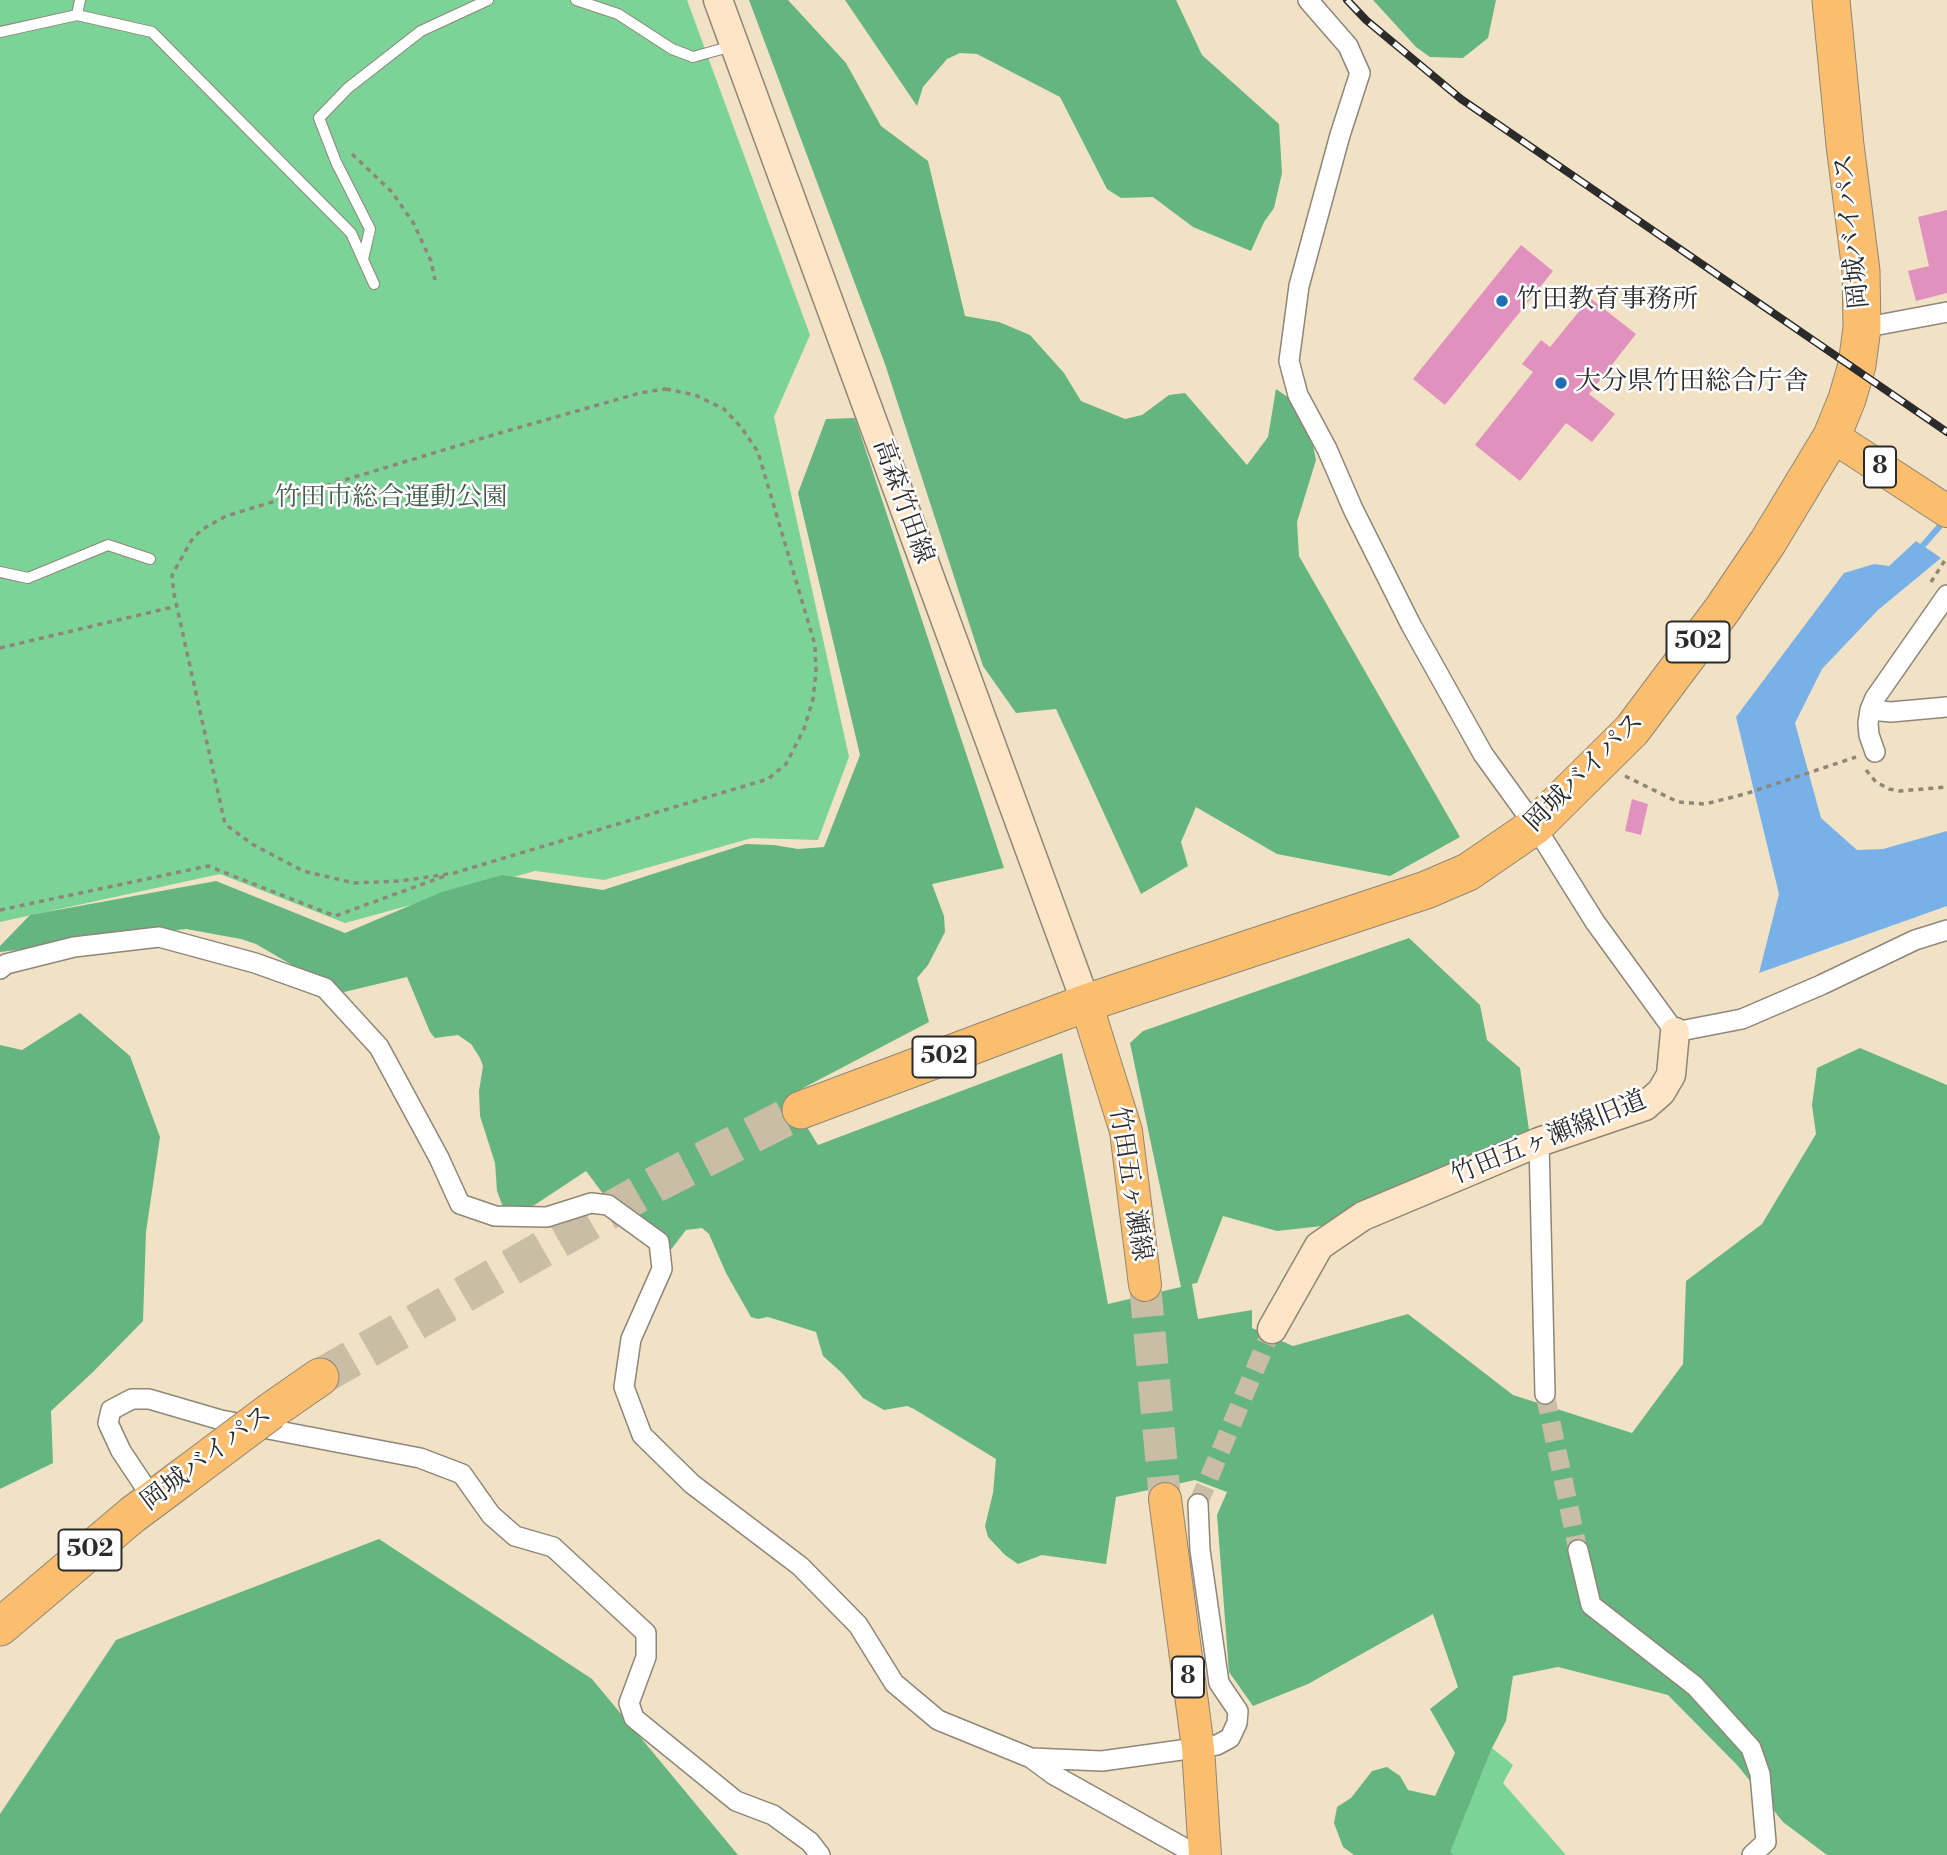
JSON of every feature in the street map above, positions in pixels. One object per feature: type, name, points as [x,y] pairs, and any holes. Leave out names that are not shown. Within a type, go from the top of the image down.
[{"type":"highway","name":"岡城バイパス","points":[[801,1110],[1086,1003],[1426,890],[1468,872],[1535,826],[1632,730],[1722,610],[1760,554],[1832,436],[1857,365],[1862,328],[1861,271],[1831,0]]},
{"type":"highway","name":"岡城バイパス","points":[[0,1627],[153,1499],[320,1377]]},
{"type":"main road","name":"高森竹田線","points":[[718,0],[1086,1003]]},
{"type":"main road","name":"8","points":[[1832,436],[1937,505]]},
{"type":"main road","name":"竹田五ヶ瀬線","points":[[1086,1003],[1126,1132],[1145,1285]]},
{"type":"main road","name":"竹田五ヶ瀬線旧道","points":[[1272,1329],[1320,1246],[1363,1216],[1539,1142],[1646,1106],[1661,1092],[1671,1075],[1675,1032]]},
{"type":"main road","name":"8","points":[[1165,1499],[1198,1748],[1205,1855]]},
{"type":"street","points":[[1308,0],[1349,46],[1360,73],[1340,135],[1300,286],[1289,361],[1298,395],[1327,449],[1353,509],[1411,625],[1482,754],[1535,826],[1595,922],[1675,1032],[1742,1019],[1914,940],[1947,930]]},
{"type":"street","points":[[1862,328],[1947,312]]},
{"type":"street","points":[[1867,754],[1870,710],[1875,698],[1947,595]]},
{"type":"street","points":[[1870,710],[1891,712],[1947,707]]},
{"type":"street","points":[[0,969],[6,964],[74,947],[159,937],[255,962],[325,989],[379,1047],[439,1158],[460,1204],[495,1216],[547,1217],[591,1203],[607,1205],[659,1242],[662,1269],[631,1339],[624,1387],[642,1436],[692,1484],[800,1566],[858,1625],[894,1683],[938,1720],[1031,1758],[1054,1775],[1197,1855]]},
{"type":"street","points":[[1539,1142],[1545,1394]]},
{"type":"street","points":[[153,1499],[121,1451],[108,1423],[111,1410],[132,1399],[149,1399],[221,1420],[419,1458],[462,1474],[491,1515],[515,1536],[553,1547],[646,1633],[646,1657],[629,1703],[634,1718],[737,1801],[773,1815],[810,1842],[820,1855]]},
{"type":"street","points":[[1031,1758],[1101,1761],[1217,1745],[1230,1738],[1237,1723],[1238,1711],[1219,1683],[1200,1550],[1198,1504]]},
{"type":"street","points":[[1578,1550],[1591,1605],[1695,1686],[1751,1748],[1760,1774],[1766,1842],[1752,1855]]},
{"type":"lane","points":[[77,15],[79,0]]},
{"type":"lane","points":[[363,259],[370,229],[336,163],[318,118],[348,88],[421,32],[488,0]]},
{"type":"lane","points":[[576,0],[618,14],[671,49],[693,57],[735,45]]},
{"type":"lane","points":[[0,32],[77,15],[152,32],[351,233],[374,284]]},
{"type":"lane","points":[[0,572],[28,578],[108,545],[150,559]]},
{"type":"path","points":[[352,154],[392,192],[414,223],[431,261],[435,280]]},
{"type":"path","points":[[0,910],[208,866],[335,916],[454,873],[768,779],[786,764],[804,729],[813,699],[815,645],[758,452],[724,408],[695,395],[666,389],[640,393],[226,516],[201,530],[180,559],[172,575],[177,606],[225,824],[252,844],[303,871],[354,883],[401,881],[454,873]]},
{"type":"path","points":[[0,648],[177,606]]},
{"type":"path","points":[[1623,775],[1678,802],[1705,804],[1745,794],[1867,754]]},
{"type":"green space","name":"竹田市総合運動公園","points":[[0,0],[687,0],[810,335],[774,417],[849,757],[818,840],[752,838],[604,880],[535,871],[345,923],[220,874],[0,922]]},
{"type":"green space","points":[[749,0],[788,0],[846,63],[881,126],[928,161],[965,316],[999,322],[1030,335],[1064,373],[1081,401],[1125,419],[1142,415],[1169,395],[1185,393],[1247,465],[1268,437],[1276,389],[1289,398],[1313,445],[1316,460],[1297,522],[1299,556],[1460,837],[1390,876],[1277,854],[1196,807],[1181,842],[1188,866],[1141,894],[1056,709],[1016,713],[983,666],[885,364]]},
{"type":"green space","points":[[845,0],[1176,0],[1202,55],[1279,124],[1282,173],[1274,208],[1264,222],[1251,251],[1193,227],[1153,197],[1121,198],[1107,189],[1060,97],[977,54],[960,53],[947,59],[923,87],[917,106]]},
{"type":"green space","points":[[1373,0],[1496,0],[1488,38],[1463,58],[1430,57],[1416,47]]},
{"type":"green space","points":[[855,418],[1004,868],[932,884],[944,916],[945,932],[928,965],[917,978],[929,1022],[788,1096],[818,1145],[1062,1053],[1108,1304],[1181,1287],[1130,1043],[1143,1031],[1409,938],[1480,1005],[1487,1040],[1520,1068],[1529,1130],[1322,1226],[1277,1231],[1223,1216],[1197,1283],[1192,1284],[1198,1319],[1252,1310],[1252,1328],[1293,1346],[1408,1314],[1513,1395],[1632,1433],[1683,1364],[1686,1281],[1762,1224],[1816,1134],[1812,1105],[1817,1068],[1860,1048],[1947,1085],[1947,1855],[1827,1855],[1783,1822],[1738,1766],[1668,1695],[1558,1667],[1513,1676],[1506,1721],[1492,1748],[1450,1852],[1454,1855],[1354,1855],[1343,1847],[1334,1823],[1337,1807],[1351,1798],[1372,1771],[1387,1767],[1400,1776],[1408,1790],[1435,1796],[1455,1753],[1430,1709],[1458,1687],[1433,1614],[1308,1684],[1253,1706],[1229,1672],[1217,1515],[1227,1492],[1195,1480],[1116,1497],[1106,1564],[1042,1555],[1018,1564],[988,1537],[985,1526],[993,1493],[996,1459],[914,1409],[907,1406],[884,1410],[863,1398],[823,1356],[816,1332],[768,1317],[751,1317],[726,1273],[709,1234],[702,1228],[686,1230],[666,1256],[616,1211],[586,1171],[527,1210],[503,1207],[497,1191],[495,1163],[480,1116],[479,1091],[483,1066],[480,1058],[471,1044],[458,1035],[435,1038],[407,977],[344,992],[321,982],[256,944],[186,929],[0,952],[0,946],[30,915],[216,881],[345,933],[442,892],[502,875],[603,890],[746,844],[798,849],[824,847],[860,755],[798,493],[826,419]]},
{"type":"green space","points":[[80,1013],[130,1056],[160,1137],[146,1232],[143,1321],[51,1411],[53,1463],[0,1489],[0,1045],[22,1050]]},
{"type":"green space","points":[[379,1539],[592,1679],[738,1855],[0,1855],[0,1814],[116,1640]]},
{"type":"green space","points":[[1492,1748],[1513,1765],[1503,1783],[1566,1855],[1449,1853]]},
{"type":"water","points":[[1916,541],[1941,558],[1878,610],[1822,669],[1795,723],[1821,818],[1857,850],[1883,849],[1947,831],[1947,906],[1759,973],[1779,894],[1736,717],[1844,573],[1874,564],[1889,566]]},
{"type":"building","points":[[1947,210],[1947,293],[1916,301],[1908,271],[1929,266],[1918,217]]},
{"type":"building","name":"竹田教育事務所","points":[[1521,245],[1553,271],[1445,405],[1413,379]]},
{"type":"building","name":"大分県竹田総合庁舎","points":[[1590,298],[1636,334],[1589,394],[1615,414],[1592,442],[1566,423],[1520,481],[1475,445],[1533,372],[1522,364],[1541,340],[1550,347]]},
{"type":"building","points":[[1632,799],[1648,804],[1641,835],[1625,831]]},
{"type":"waterway","points":[[1919,550],[1946,519]]},
{"type":"tunnel","points":[[320,1377],[656,1184],[801,1110]]},
{"type":"tunnel","points":[[1145,1285],[1165,1499]]},
{"type":"tunnel","points":[[1198,1504],[1272,1329]]},
{"type":"tunnel","points":[[1545,1394],[1578,1550]]},
{"type":"railway","points":[[1347,0],[1366,20],[1461,99],[1947,432]]},
{"type":"place","name":"竹田教育事務所","points":[[1502,301]]},
{"type":"place","name":"大分県竹田総合庁舎","points":[[1561,383]]}]
